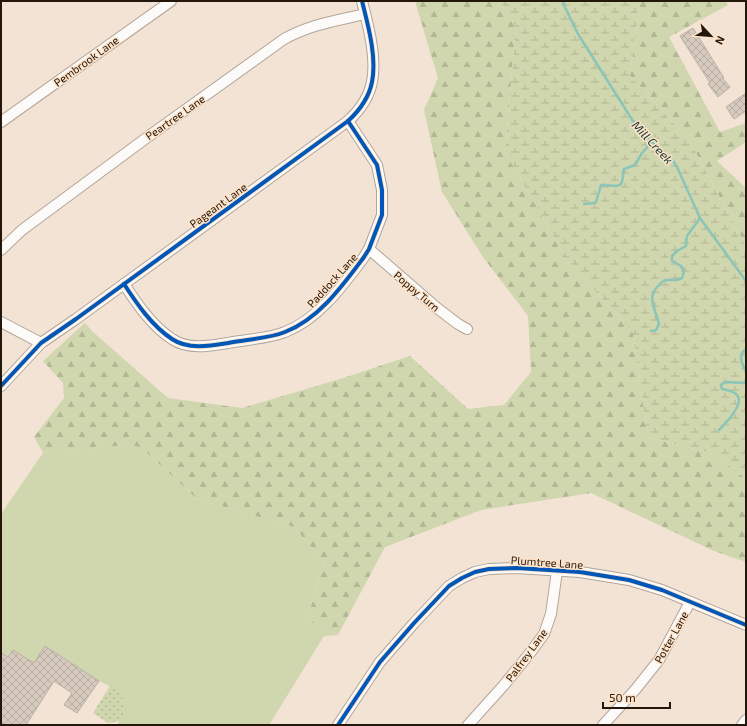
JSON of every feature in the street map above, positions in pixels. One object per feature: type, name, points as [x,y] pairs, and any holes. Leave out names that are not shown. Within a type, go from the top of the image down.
[{"type":"street","name":"Pembrook Lane","points":[[1,122],[170,1]]},
{"type":"street","name":"Pageant Lane","points":[[1,386],[41,343],[348,121],[362,104],[368,94],[372,82],[373,56],[362,1]]},
{"type":"street","name":"Peartree Lane","points":[[1,250],[22,230],[284,39],[308,27],[365,14]]},
{"type":"street","name":"Paddock Lane","points":[[124,284],[135,301],[154,324],[173,340],[191,346],[220,344],[274,335],[286,332],[307,320],[326,304],[364,257],[369,249],[382,215],[382,190],[377,164],[348,121]]},
{"type":"street","name":"Poppy Turn","points":[[369,249],[437,308],[468,329]]},
{"type":"street","points":[[1,322],[41,343]]},
{"type":"street","name":"Plumtree Lane","points":[[338,725],[380,662],[427,609],[449,586],[475,572],[489,569],[517,568],[580,572],[629,580],[662,590],[746,625]]},
{"type":"street","name":"Palfrey Lane","points":[[468,725],[504,685],[544,634],[551,614],[557,571]]},
{"type":"street","name":"Potter Lane","points":[[603,725],[635,690],[659,660],[690,602]]},
{"type":"street","points":[[742,725],[746,720]]},
{"type":"green space","points":[[415,1],[500,1],[516,27],[505,152],[566,258],[633,333],[648,437],[714,454],[746,479],[746,562],[714,551],[591,493],[481,510],[385,547],[338,635],[307,620],[324,562],[294,527],[197,499],[141,447],[127,445],[43,453],[34,437],[64,398],[63,383],[43,361],[85,323],[93,332],[168,398],[242,408],[340,379],[410,356],[468,409],[504,405],[531,372],[528,316],[483,257],[442,192],[424,110],[438,78]]},
{"type":"green space","points":[[500,1],[639,1],[630,76],[689,140],[746,246],[746,479],[714,454],[648,437],[633,333],[566,258],[505,152],[516,27]]},
{"type":"green space","points":[[639,1],[726,1],[728,5],[669,37],[720,132],[746,123],[746,142],[717,161],[746,188],[746,246],[689,140],[630,76]]},
{"type":"green space","points":[[127,445],[141,447],[197,499],[294,527],[324,562],[307,620],[338,635],[324,636],[269,725],[117,725],[126,710],[110,686],[99,681],[46,646],[34,663],[13,650],[8,657],[1,653],[1,514],[43,453]]},
{"type":"green space","points":[[110,686],[121,694],[126,710],[120,721],[108,723],[93,713]]},
{"type":"building","points":[[693,28],[724,78],[723,79],[730,87],[718,97],[708,84],[710,83],[680,36]]},
{"type":"building","points":[[746,93],[746,111],[734,119],[726,107]]},
{"type":"building","points":[[45,646],[99,681],[77,713],[64,705],[72,693],[54,681],[26,725],[1,725],[1,653],[8,657],[13,650],[34,663]]},
{"type":"waterway","name":"Mill Creek","points":[[562,1],[578,34],[638,129],[673,161],[700,218],[746,281]]},
{"type":"waterway","points":[[584,204],[596,202],[601,185],[617,186],[621,184],[624,169],[635,165],[642,153],[652,142]]},
{"type":"waterway","points":[[651,331],[656,330],[659,324],[652,300],[654,290],[665,280],[677,280],[682,278],[684,271],[681,266],[672,261],[672,256],[686,246],[687,236],[700,218]]},
{"type":"waterway","points":[[746,349],[741,357],[746,372]]},
{"type":"waterway","points":[[719,430],[733,414],[739,399],[734,393],[722,389],[721,385],[725,382],[746,383]]},
{"type":"cycle path","points":[[1,386],[41,343],[352,117],[360,108],[369,93],[373,72],[373,52],[362,1]]},
{"type":"cycle path","points":[[124,284],[151,321],[172,339],[185,345],[207,346],[272,336],[285,332],[309,319],[339,290],[364,257],[369,249],[382,215],[382,190],[377,165],[348,121]]},
{"type":"cycle path","points":[[338,725],[380,662],[415,622],[449,586],[475,572],[489,569],[517,568],[580,572],[629,580],[662,590],[746,625]]}]
